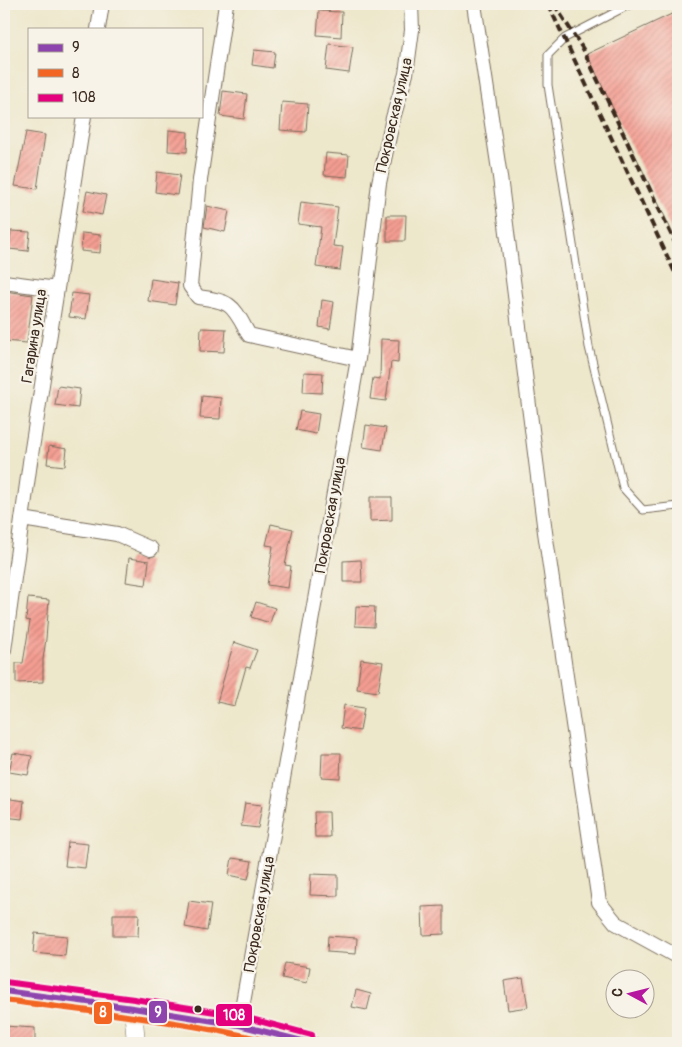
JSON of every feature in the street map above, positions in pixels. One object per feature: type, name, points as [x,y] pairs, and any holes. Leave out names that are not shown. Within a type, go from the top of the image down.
[{"type":"street","points":[[98,28],[102,4]]},
{"type":"street","points":[[226,4],[200,180],[190,286],[198,297],[220,300],[234,308],[249,335],[358,359]]},
{"type":"street","name":"Покровская улица","points":[[239,1026],[358,359],[379,183],[393,118],[406,74],[412,30],[411,4]]},
{"type":"street","points":[[474,4],[500,177],[545,532],[599,902],[616,923],[678,957]]},
{"type":"street","name":"Гагарина улица","points":[[4,650],[22,519],[84,118]]},
{"type":"street","points":[[4,282],[57,289]]},
{"type":"street","points":[[22,519],[117,534],[151,549]]},
{"type":"street","points":[[4,991],[133,1008],[239,1026],[310,1043]]},
{"type":"street","points":[[133,1008],[136,1043]]},
{"type":"lane","points":[[631,4],[565,38],[548,55],[548,85],[590,347],[622,488],[644,510],[678,506]]},
{"type":"building","points":[[319,11],[342,12],[341,37],[317,35]]},
{"type":"building","points":[[678,11],[678,244],[587,54]]},
{"type":"building","points":[[329,44],[353,47],[349,73],[326,70]]},
{"type":"building","points":[[254,50],[275,52],[273,68],[252,65]]},
{"type":"building","points":[[223,91],[247,94],[244,119],[220,116]]},
{"type":"building","points":[[282,102],[308,104],[306,132],[280,130]]},
{"type":"building","points":[[169,130],[188,132],[187,152],[168,151]]},
{"type":"building","points":[[26,132],[45,135],[37,189],[15,186]]},
{"type":"building","points":[[326,153],[349,155],[347,177],[324,175]]},
{"type":"building","points":[[157,172],[180,175],[177,195],[155,192]]},
{"type":"building","points":[[87,191],[106,195],[102,215],[83,211]]},
{"type":"building","points":[[301,202],[338,207],[333,246],[343,247],[340,270],[316,267],[321,227],[298,224]]},
{"type":"building","points":[[207,206],[229,211],[225,232],[204,227]]},
{"type":"building","points":[[387,215],[406,215],[405,241],[387,241]]},
{"type":"building","points":[[11,231],[30,232],[28,251],[9,249]]},
{"type":"building","points":[[82,233],[101,235],[100,253],[81,251]]},
{"type":"building","points":[[151,279],[178,283],[175,305],[148,301]]},
{"type":"building","points":[[4,291],[33,295],[27,343],[4,341],[8,305],[4,305]]},
{"type":"building","points":[[72,293],[89,295],[86,319],[69,317]]},
{"type":"building","points":[[322,300],[334,302],[330,329],[319,327]]},
{"type":"building","points":[[201,328],[226,329],[224,352],[200,351]]},
{"type":"building","points":[[381,339],[399,340],[398,363],[391,362],[386,401],[370,399],[373,378],[380,379]]},
{"type":"building","points":[[304,372],[323,373],[322,393],[303,392]]},
{"type":"building","points":[[58,386],[80,389],[78,408],[55,405]]},
{"type":"building","points":[[202,396],[221,398],[220,419],[200,418]]},
{"type":"building","points":[[300,411],[319,414],[316,434],[296,430]]},
{"type":"building","points":[[366,425],[386,428],[382,450],[363,447]]},
{"type":"building","points":[[49,446],[67,449],[65,466],[47,464]]},
{"type":"building","points":[[370,497],[392,497],[392,520],[370,521]]},
{"type":"building","points":[[271,524],[293,529],[285,565],[291,566],[288,588],[267,585],[273,546],[266,545]]},
{"type":"building","points":[[129,558],[149,561],[146,585],[126,582]]},
{"type":"building","points":[[361,560],[362,582],[343,582],[343,561]]},
{"type":"building","points":[[28,598],[49,600],[43,659],[43,682],[16,683],[16,663],[23,663],[30,621],[26,620]]},
{"type":"building","points":[[256,602],[275,608],[270,623],[251,617]]},
{"type":"building","points":[[356,606],[375,607],[374,627],[355,626]]},
{"type":"building","points":[[234,642],[257,650],[250,668],[246,667],[235,706],[217,702]]},
{"type":"building","points":[[361,659],[383,662],[378,692],[357,689]]},
{"type":"building","points":[[344,705],[364,708],[360,731],[341,728]]},
{"type":"building","points":[[13,753],[32,756],[28,775],[9,772]]},
{"type":"building","points":[[322,753],[341,753],[340,778],[321,777]]},
{"type":"building","points":[[4,798],[24,801],[22,819],[4,817]]},
{"type":"building","points":[[245,803],[262,805],[258,828],[241,826]]},
{"type":"building","points":[[314,812],[329,812],[330,837],[315,837]]},
{"type":"building","points":[[68,842],[88,844],[85,868],[65,866]]},
{"type":"building","points":[[232,858],[252,861],[248,879],[229,875]]},
{"type":"building","points":[[311,874],[338,875],[338,896],[310,895]]},
{"type":"building","points":[[189,901],[211,904],[207,931],[185,927]]},
{"type":"building","points":[[444,906],[444,934],[423,935],[422,907]]},
{"type":"building","points":[[113,914],[139,914],[138,936],[113,936]]},
{"type":"building","points":[[35,933],[67,936],[65,956],[33,953]]},
{"type":"building","points":[[328,936],[357,938],[356,954],[327,952]]},
{"type":"building","points":[[285,963],[310,967],[307,983],[282,978]]},
{"type":"building","points":[[523,978],[528,1007],[508,1010],[504,981]]},
{"type":"building","points":[[356,990],[371,994],[367,1010],[352,1007]]},
{"type":"building","points":[[4,1026],[35,1028],[35,1043],[4,1043]]},
{"type":"railway","points":[[548,4],[678,279]]},
{"type":"railway","points":[[554,4],[583,49],[678,249]]},
{"type":"transit line","name":"108","points":[[5,982],[134,999],[240,1016],[312,1035]]},
{"type":"transit line","name":"9","points":[[4,991],[133,1008],[239,1025],[310,1043]]},
{"type":"transit line","name":"8","points":[[4,1000],[174,1023],[275,1043]]}]
